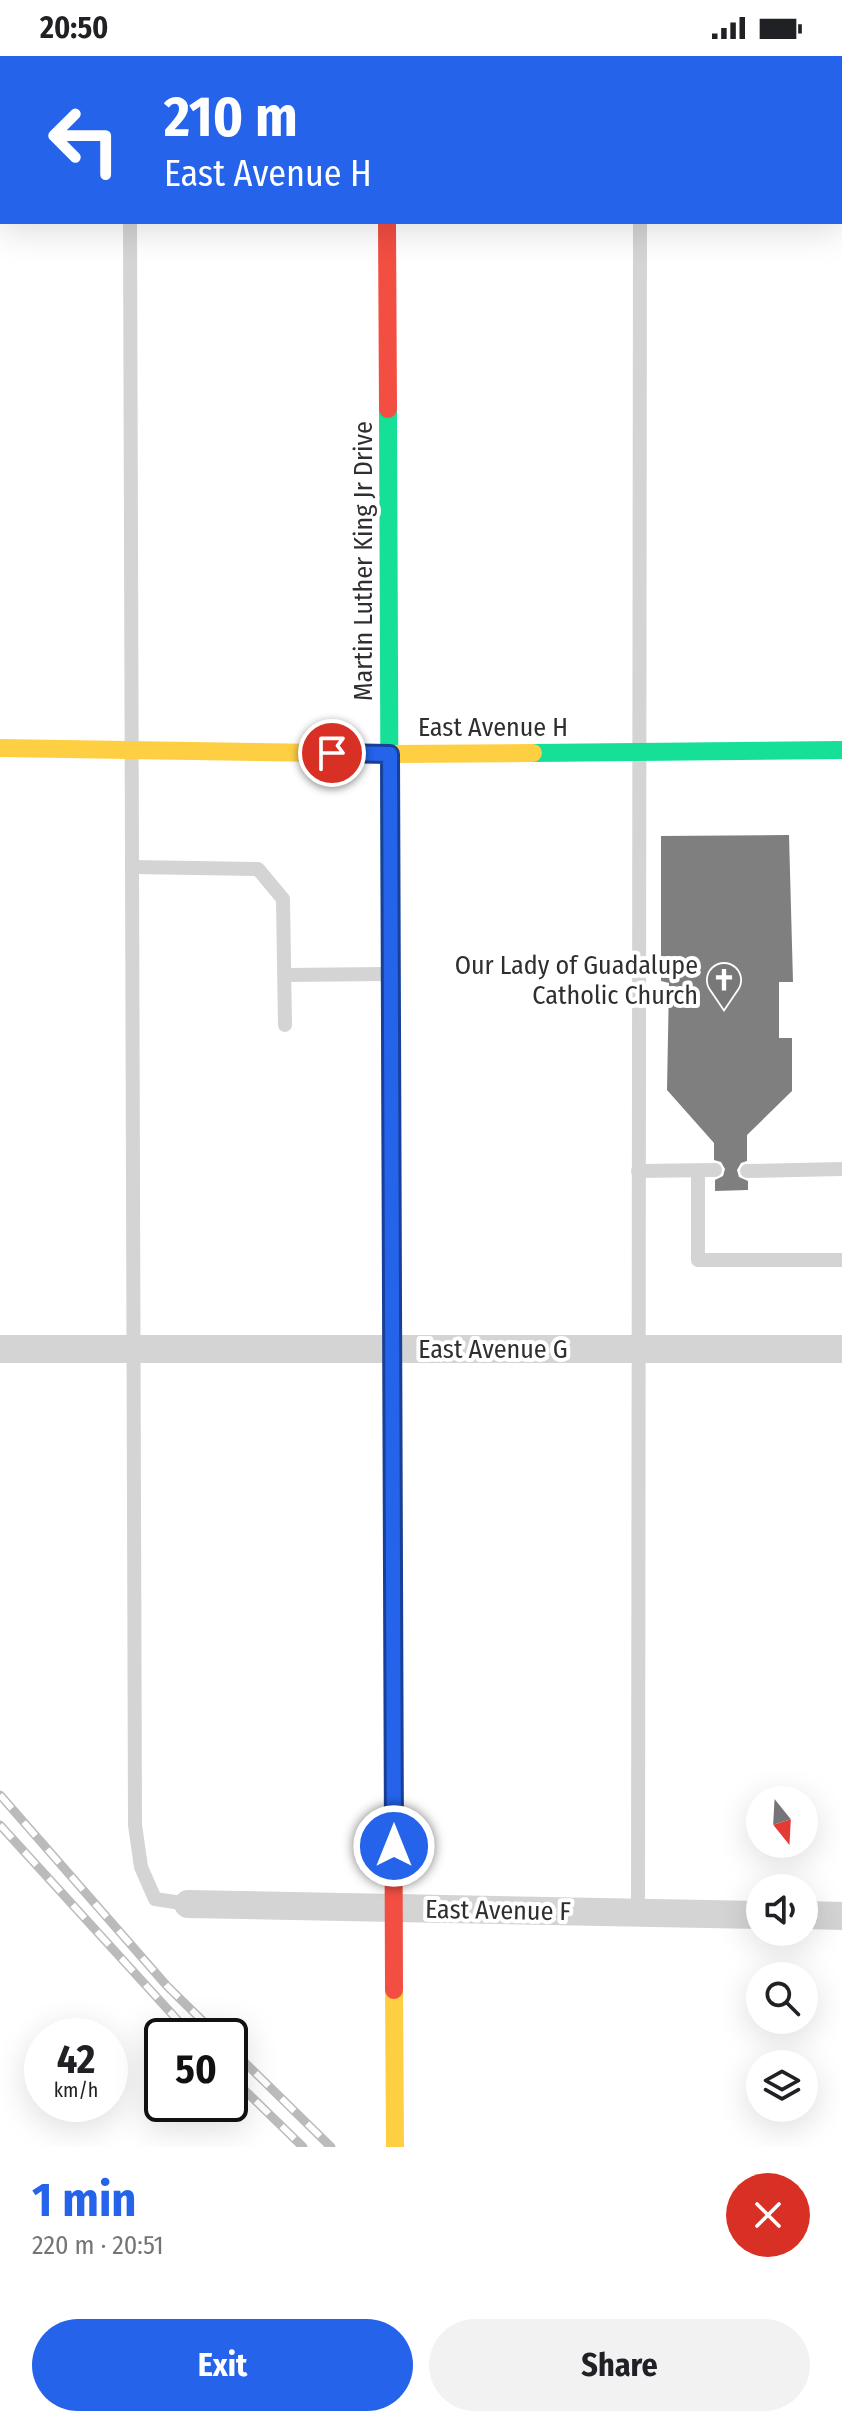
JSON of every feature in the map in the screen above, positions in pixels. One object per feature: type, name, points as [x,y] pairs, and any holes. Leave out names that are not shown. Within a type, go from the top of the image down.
[{"type":"main road","name":"Martin Luther King Jr Drive","points":[[387,224],[395,2147]]},
{"type":"main road","name":"East Avenue H","points":[[0,748],[390,754],[842,750]]},
{"type":"street","name":"East Avenue G","points":[[0,1349],[842,1349]]},
{"type":"street","name":"East Avenue F","points":[[188,1904],[746,1915]]},
{"type":"street","points":[[818,1915],[842,1916]]},
{"type":"lane","points":[[130,224],[135,1825],[141,1867],[155,1899],[188,1904]]},
{"type":"lane","points":[[638,1913],[640,224]]},
{"type":"lane","points":[[132,867],[258,869],[283,899],[285,1025]]},
{"type":"lane","points":[[285,975],[391,974]]},
{"type":"lane","points":[[747,1171],[842,1169]]},
{"type":"lane","points":[[638,1171],[715,1170]]},
{"type":"lane","points":[[698,1171],[698,1260],[842,1260]]},
{"type":"building","name":"Our Lady of Guadalupe Catholic Church","points":[[789,835],[793,982],[779,982],[779,1038],[792,1038],[792,1091],[747,1135],[747,1161],[741,1163],[737,1170],[739,1177],[748,1181],[748,1190],[715,1191],[715,1180],[723,1176],[725,1169],[721,1162],[714,1160],[714,1143],[667,1090],[669,983],[661,981],[661,836]]},
{"type":"railway","points":[[0,1795],[167,1986],[200,2018]]},
{"type":"railway","points":[[0,1825],[176,2018]]},
{"type":"railway","points":[[248,2066],[331,2147]]},
{"type":"railway","points":[[248,2094],[303,2147]]},
{"type":"traffic: fast","points":[[388,409],[391,1181]]},
{"type":"traffic: fast","points":[[533,753],[842,750]]},
{"type":"traffic: slow","points":[[0,748],[533,753]]},
{"type":"traffic: slow","points":[[391,1181],[393,1689]]},
{"type":"traffic: slow","points":[[394,1990],[395,2147]]},
{"type":"traffic: jam","points":[[387,224],[388,409]]},
{"type":"traffic: jam","points":[[393,1689],[394,1990]]},
{"type":"place","name":"Our Lady of Guadalupe Catholic Church","points":[[724,1011]]},
{"type":"route","points":[[332,753],[390,754],[394,1846]]}]
